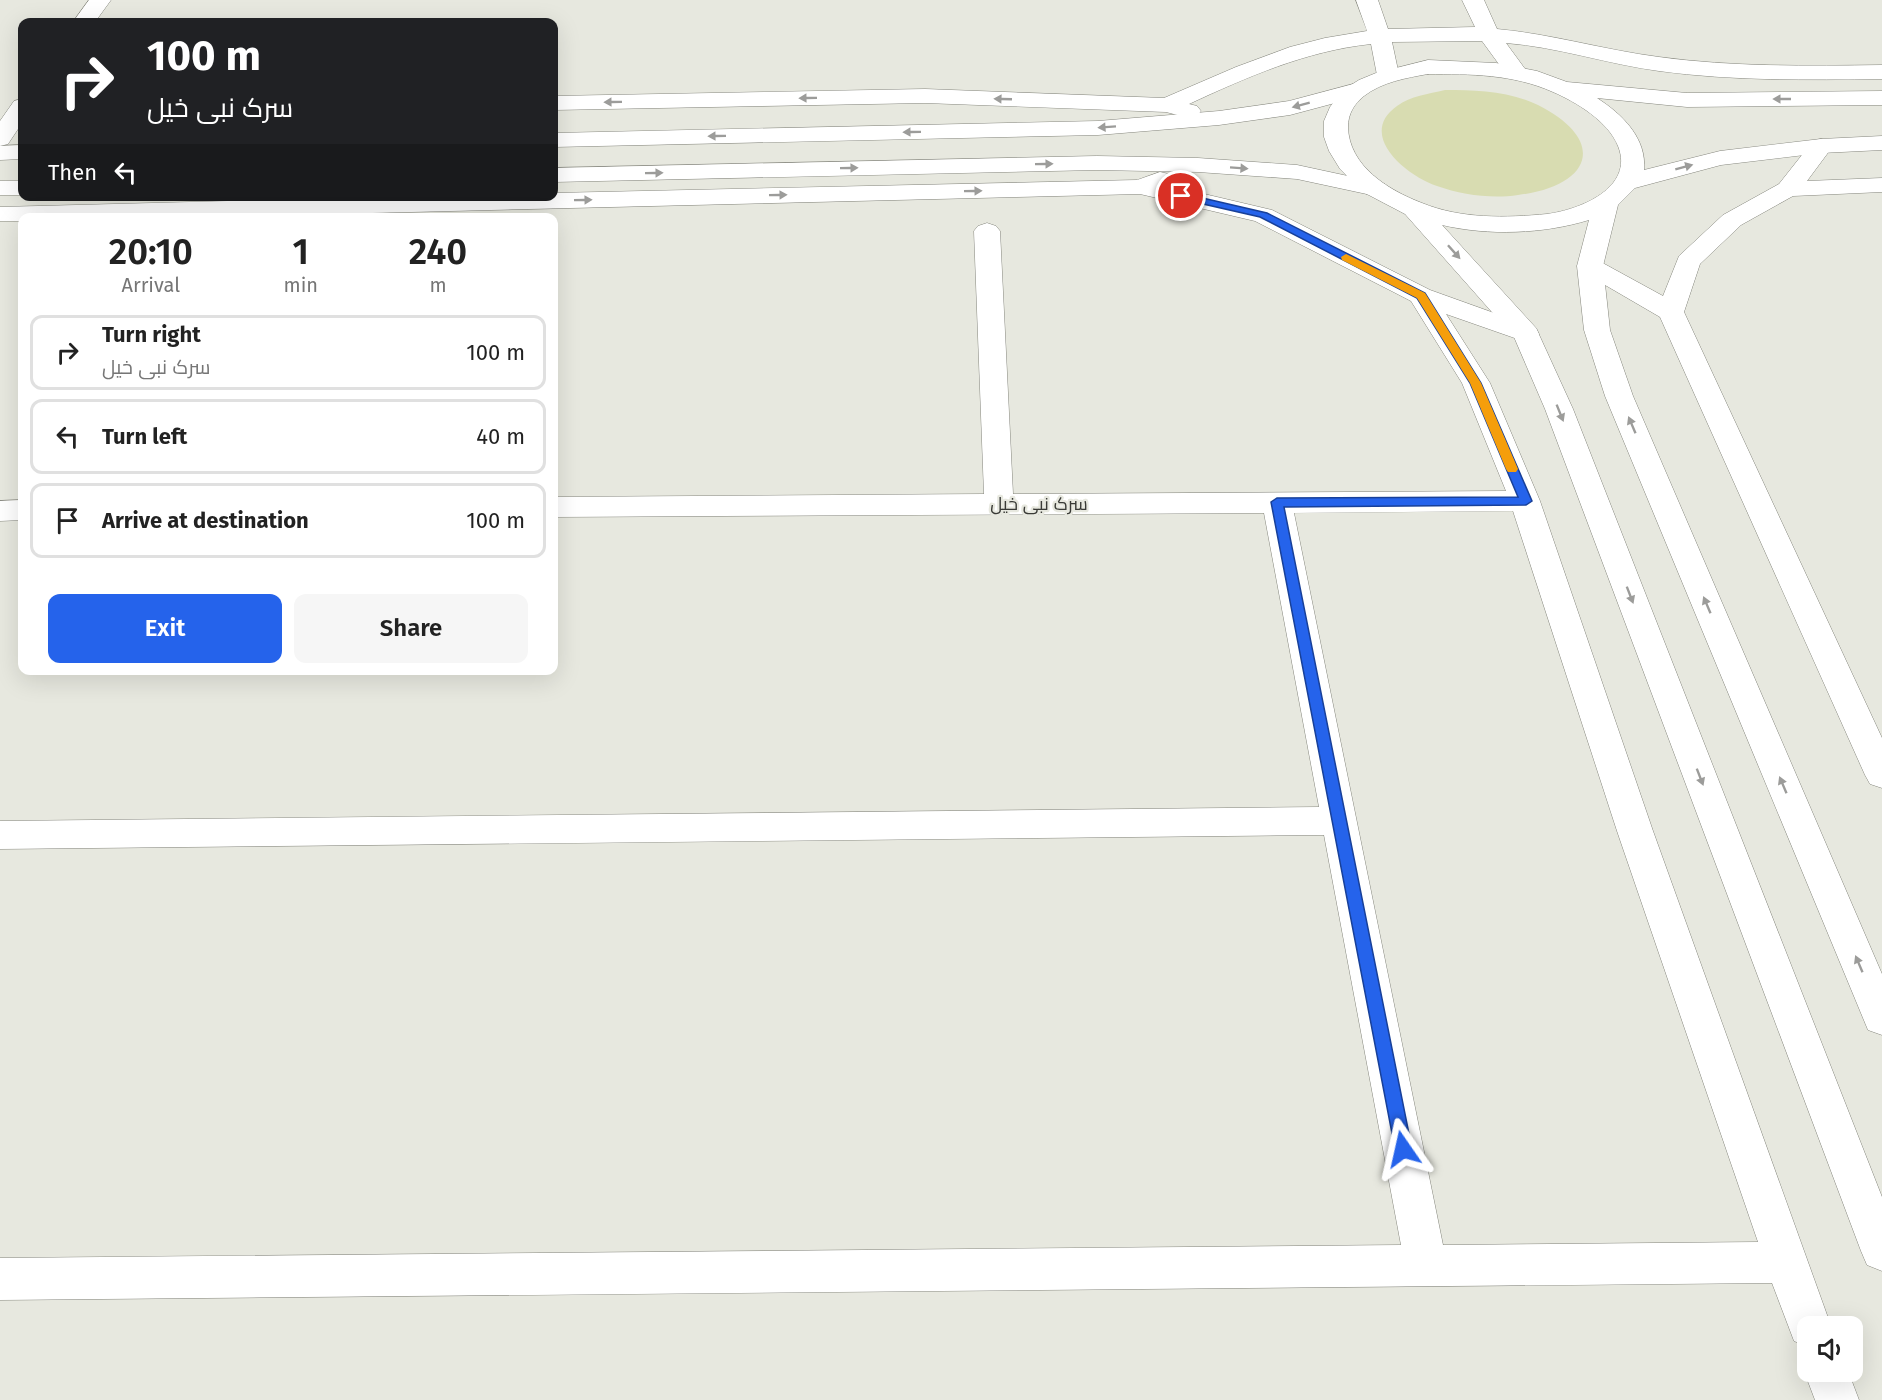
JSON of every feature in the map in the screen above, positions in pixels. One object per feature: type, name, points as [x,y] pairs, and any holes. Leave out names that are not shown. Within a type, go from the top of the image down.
[{"type":"main road","points":[[87,18],[100,0]]},
{"type":"main road","points":[[1367,0],[1380,36],[1388,75]]},
{"type":"main road","points":[[1473,0],[1489,35],[1517,73]]},
{"type":"main road","points":[[1167,105],[1232,76],[1316,46],[1380,36],[1489,35],[1532,39],[1671,66],[1782,74],[1882,72]]},
{"type":"main road","points":[[558,140],[1098,128],[1220,118],[1290,108],[1357,90],[1388,75],[1428,67],[1472,67],[1517,73],[1561,87],[1597,107],[1622,130],[1633,157],[1590,266],[1597,330],[1619,396],[1882,1018]]},
{"type":"main road","points":[[1814,73],[1832,99]]},
{"type":"main road","points":[[1561,87],[1687,100],[1882,98]]},
{"type":"main road","points":[[1357,90],[1338,111],[1334,137],[1347,164],[1376,189],[1414,209],[1466,221],[1520,225],[1568,219],[1617,193],[1720,158],[1821,146],[1882,143]]},
{"type":"main road","points":[[558,103],[925,96],[1167,105],[1220,118]]},
{"type":"main road","points":[[0,139],[15,113]]},
{"type":"main road","points":[[1671,312],[1688,261],[1732,220],[1788,189],[1821,146]]},
{"type":"main road","points":[[0,153],[18,152]]},
{"type":"main road","points":[[558,175],[1097,163],[1198,165],[1297,172],[1376,189]]},
{"type":"main road","points":[[1140,187],[1198,165]]},
{"type":"main road","points":[[1788,189],[1882,185]]},
{"type":"main road","points":[[558,201],[1140,187],[1263,215],[1421,296],[1526,334]]},
{"type":"main road","points":[[0,188],[18,188]]},
{"type":"main road","points":[[42,213],[549,201]]},
{"type":"main road","points":[[1414,209],[1526,334],[1559,409],[1882,1251]]},
{"type":"main road","points":[[0,214],[18,214]]},
{"type":"main road","points":[[987,231],[999,504]]},
{"type":"main road","points":[[1590,266],[1671,312],[1882,775]]},
{"type":"main road","points":[[1421,296],[1476,383],[1526,501],[1631,819],[1805,1316]]},
{"type":"main road","name":"سرک نبی خیل","points":[[558,507],[1526,501]]},
{"type":"main road","points":[[1277,502],[1426,1267]]},
{"type":"main road","points":[[0,511],[18,510]]},
{"type":"main road","points":[[0,835],[1340,821]]},
{"type":"main road","points":[[0,1279],[1785,1262]]},
{"type":"main road","points":[[1830,1382],[1837,1400]]},
{"type":"green space","points":[[1445,90],[1504,94],[1538,105],[1561,119],[1575,133],[1582,147],[1582,160],[1575,172],[1562,182],[1543,190],[1518,195],[1498,197],[1467,194],[1425,181],[1400,164],[1390,153],[1384,141],[1382,129],[1386,117],[1397,106],[1420,96]]},
{"type":"slow traffic","points":[[1346,257],[1421,296],[1476,383],[1512,469]]},
{"type":"route","points":[[1181,196],[1263,215],[1421,296],[1476,383],[1526,501],[1277,502],[1403,1149]]}]
